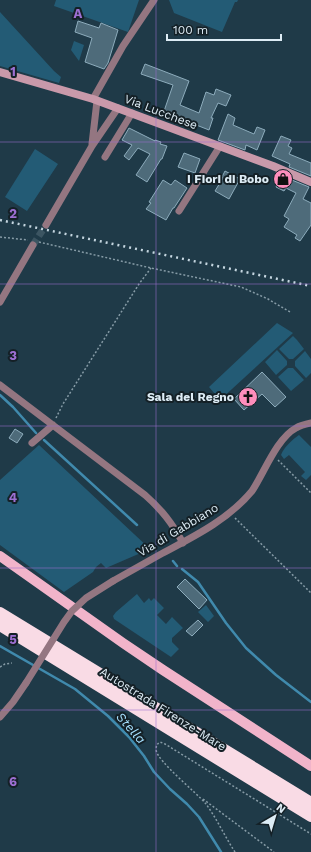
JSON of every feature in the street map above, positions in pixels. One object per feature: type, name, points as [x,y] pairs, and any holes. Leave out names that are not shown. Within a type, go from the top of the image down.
[{"type":"highway","name":"Autostrada Firenze-Mare","points":[[0,612],[311,804]]},
{"type":"highway","name":"Autostrada Firenze-Mare","points":[[0,625],[311,816]]},
{"type":"main road","points":[[0,556],[157,666],[311,766]]},
{"type":"street","points":[[92,146],[95,100],[123,46],[154,0]]},
{"type":"street","name":"Via Lucchese","points":[[0,72],[118,108],[311,182]]},
{"type":"street","points":[[46,224],[92,146],[118,108]]},
{"type":"street","points":[[105,157],[132,113]]},
{"type":"street","points":[[178,211],[220,146]]},
{"type":"street","points":[[0,302],[32,242]]},
{"type":"street","points":[[0,385],[153,501],[170,521],[183,543]]},
{"type":"street","name":"Via di Gabbiano","points":[[0,717],[13,702],[26,683],[72,611],[86,598],[113,581],[183,543],[214,524],[230,512],[252,491],[273,454],[288,434],[296,428],[311,423]]},
{"type":"street","points":[[32,443],[53,425]]},
{"type":"path","points":[[0,237],[32,242],[241,287],[259,294],[290,312]]},
{"type":"path","points":[[53,425],[63,404],[135,290],[151,268]]},
{"type":"path","points":[[273,454],[311,493]]},
{"type":"path","points":[[230,512],[311,593]]},
{"type":"path","points":[[0,667],[5,664],[12,664]]},
{"type":"path","points":[[274,852],[200,797],[162,760],[156,750],[157,745],[163,742],[311,834]]},
{"type":"path","points":[[200,797],[234,852]]},
{"type":"shaded area","points":[[56,0],[139,0],[128,32],[54,6]]},
{"type":"shaded area","points":[[169,0],[238,0],[235,2],[222,32],[174,13]]},
{"type":"shaded area","points":[[0,12],[61,77],[59,83],[0,66]]},
{"type":"shaded area","points":[[74,41],[84,45],[79,61],[71,50]]},
{"type":"shaded area","points":[[35,149],[58,164],[27,211],[5,197]]},
{"type":"shaded area","points":[[277,323],[293,333],[220,400],[209,387]]},
{"type":"shaded area","points":[[293,336],[304,349],[293,359],[289,359],[279,349]]},
{"type":"shaded area","points":[[277,350],[287,361],[287,365],[276,375],[265,362]]},
{"type":"shaded area","points":[[305,351],[311,359],[311,373],[306,378],[295,366],[295,361]]},
{"type":"shaded area","points":[[288,368],[293,368],[304,380],[291,391],[278,377]]},
{"type":"shaded area","points":[[299,435],[311,447],[311,475],[306,480],[301,476],[305,472],[289,455],[284,459],[281,455],[288,444]]},
{"type":"shaded area","points":[[39,445],[150,549],[106,568],[101,563],[93,572],[64,592],[0,545],[0,480]]},
{"type":"shaded area","points":[[137,594],[144,603],[149,598],[151,601],[154,598],[164,608],[157,615],[166,624],[172,617],[183,628],[172,638],[172,642],[179,649],[171,657],[114,619],[113,616],[116,612]]},
{"type":"shaded area","points":[[206,605],[214,616],[208,622],[198,612]]},
{"type":"building","points":[[78,21],[99,28],[101,23],[118,30],[108,63],[104,69],[85,62],[92,38],[75,32]]},
{"type":"building","points":[[145,64],[189,81],[180,105],[199,113],[206,92],[214,95],[216,89],[231,95],[226,106],[218,103],[211,118],[213,118],[209,130],[176,117],[174,121],[162,117],[173,85],[141,74]]},
{"type":"building","points":[[228,114],[235,118],[233,125],[254,134],[257,127],[265,130],[257,150],[246,145],[245,150],[218,140]]},
{"type":"building","points":[[129,128],[167,146],[162,159],[147,182],[136,175],[150,154],[138,148],[129,160],[124,156],[132,145],[122,140]]},
{"type":"building","points":[[281,136],[291,140],[288,146],[292,148],[289,154],[311,163],[311,176],[289,167],[290,164],[272,156]]},
{"type":"building","points":[[184,153],[200,159],[195,173],[178,167]]},
{"type":"building","points":[[225,171],[240,179],[229,199],[215,191],[223,178],[222,177]]},
{"type":"building","points":[[282,176],[309,187],[303,199],[311,203],[311,225],[300,241],[295,238],[297,235],[284,227],[289,219],[284,216],[296,193],[286,188],[284,191],[276,187]]},
{"type":"building","points":[[163,180],[171,185],[175,180],[187,188],[166,220],[146,209],[151,203],[149,202]]},
{"type":"building","points":[[262,372],[286,397],[275,407],[262,394],[244,410],[234,399]]},
{"type":"building","points":[[15,429],[23,434],[17,443],[9,438]]},
{"type":"building","points":[[185,579],[207,600],[199,609],[177,587]]},
{"type":"building","points":[[198,620],[203,625],[192,636],[186,631]]},
{"type":"waterway","points":[[0,395],[36,433]]},
{"type":"waterway","points":[[44,440],[137,525]]},
{"type":"waterway","points":[[173,561],[177,566]]},
{"type":"waterway","points":[[182,569],[198,582],[226,623],[246,648],[276,675],[311,702]]},
{"type":"waterway","name":"Stella","points":[[0,646],[75,689],[108,716],[129,737],[154,772],[199,817],[221,852]]},
{"type":"tunnel","points":[[33,245],[46,225]]},
{"type":"railway","points":[[0,220],[311,286]]},
{"type":"place","name":"I Fiori di Bobo","points":[[283,179]]},
{"type":"place","name":"Sala del Regno","points":[[248,397]]}]
